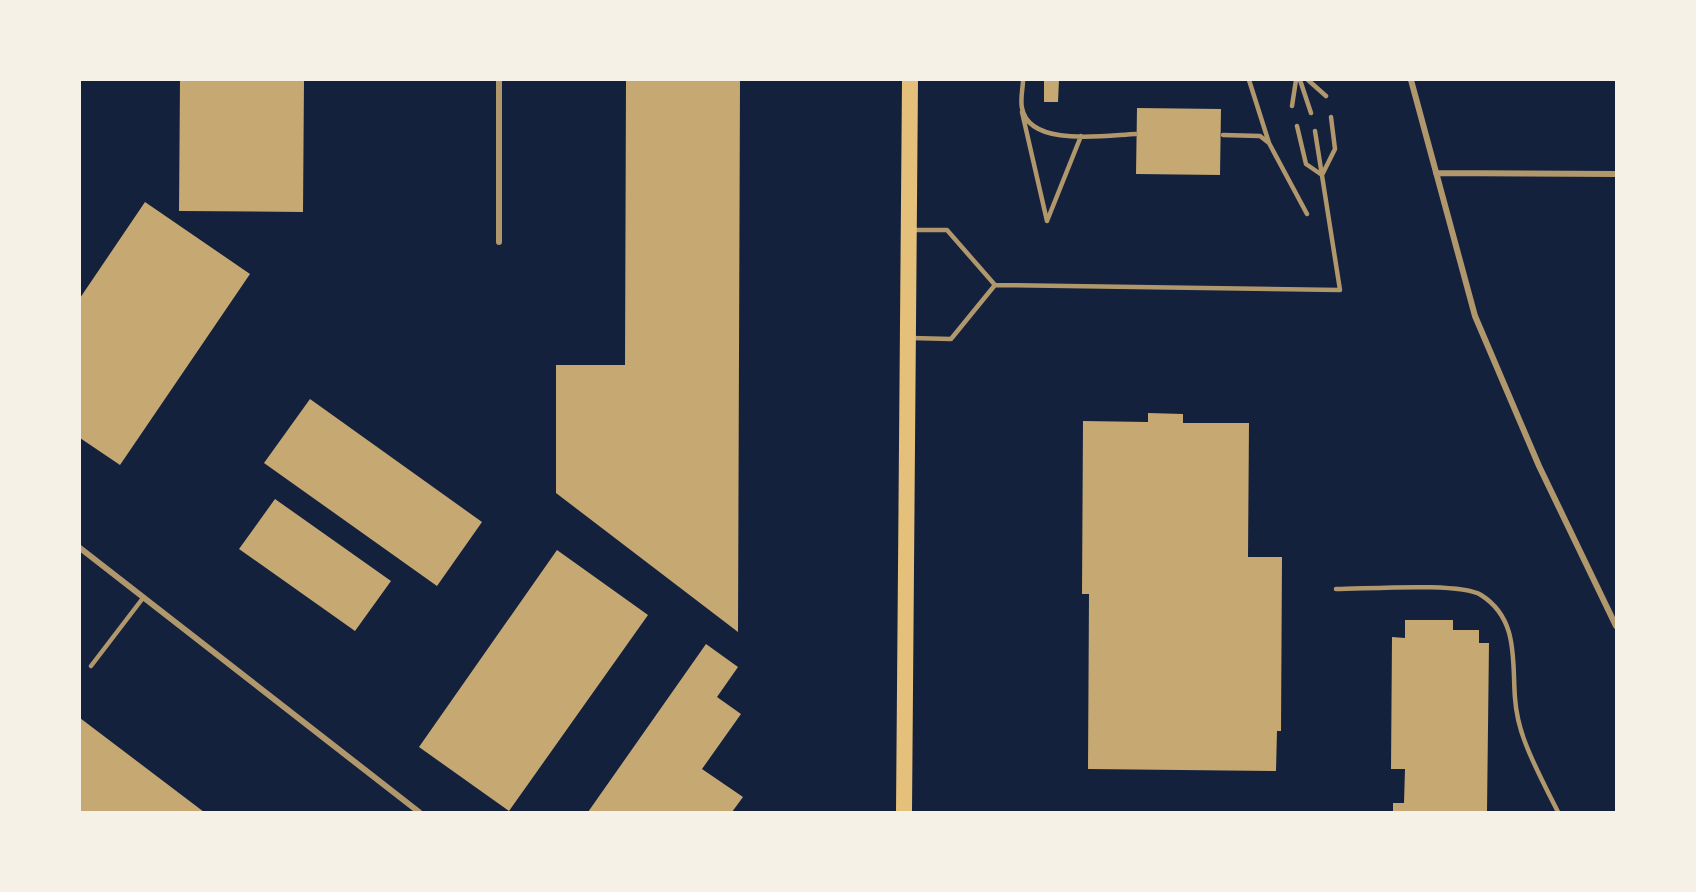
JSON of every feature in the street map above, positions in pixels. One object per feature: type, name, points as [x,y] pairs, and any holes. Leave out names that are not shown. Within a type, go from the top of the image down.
[{"type":"highway","points":[[904,813],[910,80]]},
{"type":"street","points":[[499,80],[499,242]]},
{"type":"street","points":[[1411,80],[1474,316],[1539,466],[1617,626]]},
{"type":"street","points":[[1436,173],[1617,174]]},
{"type":"street","points":[[80,548],[419,813]]},
{"type":"lane","points":[[1023,80],[1022,109],[1047,221],[1081,136]]},
{"type":"lane","points":[[1249,80],[1269,143],[1307,214]]},
{"type":"lane","points":[[1292,106],[1298,80]]},
{"type":"lane","points":[[1298,80],[1311,113]]},
{"type":"lane","points":[[1308,80],[1326,96]]},
{"type":"lane","points":[[1022,109],[1036,128],[1045,133],[1081,136],[1136,134]]},
{"type":"lane","points":[[1322,175],[1335,149],[1331,117]]},
{"type":"lane","points":[[1296,126],[1306,164],[1322,175]]},
{"type":"lane","points":[[909,230],[947,230],[995,285],[1340,290],[1315,131]]},
{"type":"lane","points":[[1223,135],[1260,136],[1269,143]]},
{"type":"lane","points":[[909,338],[951,339],[995,285]]},
{"type":"lane","points":[[1336,589],[1450,589],[1480,594],[1500,611],[1511,636],[1515,665],[1515,700],[1525,743],[1558,813]]},
{"type":"lane","points":[[91,666],[143,598]]},
{"type":"building","points":[[180,80],[304,80],[303,212],[179,211]]},
{"type":"building","points":[[626,80],[740,80],[738,632],[556,493],[556,365],[625,365]]},
{"type":"building","points":[[1044,80],[1059,80],[1058,102],[1044,102]]},
{"type":"building","points":[[1137,108],[1221,109],[1220,175],[1136,174]]},
{"type":"building","points":[[145,202],[250,274],[120,465],[80,438],[80,298]]},
{"type":"building","points":[[310,399],[482,522],[437,586],[264,463]]},
{"type":"building","points":[[1148,413],[1183,414],[1183,423],[1249,423],[1248,557],[1282,557],[1281,731],[1277,731],[1276,771],[1088,769],[1089,594],[1082,594],[1083,421],[1148,422]]},
{"type":"building","points":[[275,499],[391,581],[355,631],[239,549]]},
{"type":"building","points":[[557,550],[648,615],[509,811],[419,747]]},
{"type":"building","points":[[1405,620],[1453,620],[1453,630],[1479,630],[1479,643],[1489,643],[1487,812],[1393,812],[1393,803],[1404,803],[1405,769],[1391,769],[1392,637],[1405,638]]},
{"type":"building","points":[[706,644],[738,667],[717,697],[741,714],[702,769],[743,797],[732,812],[588,812]]},
{"type":"building","points":[[80,718],[204,812],[80,812]]}]
